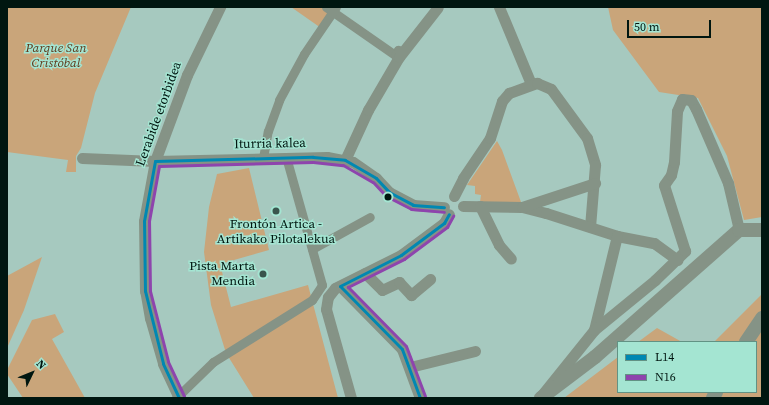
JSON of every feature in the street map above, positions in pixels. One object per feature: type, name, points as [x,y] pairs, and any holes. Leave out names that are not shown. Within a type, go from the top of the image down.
[{"type":"street","name":"Lerabide etorbidea","points":[[177,397],[163,362],[150,318],[145,291],[144,221],[155,161],[187,75],[220,7]]},
{"type":"street","points":[[345,160],[368,110],[402,53],[438,7]]},
{"type":"street","points":[[499,7],[531,84]]},
{"type":"street","points":[[264,158],[268,131],[279,100],[304,54],[332,9],[396,55],[398,50],[402,53]]},
{"type":"street","points":[[350,398],[326,309],[328,296],[340,286],[401,255],[444,223],[447,210],[447,199],[454,196],[463,178],[490,138],[502,101],[509,93],[531,84],[538,83],[551,89],[587,138],[595,165],[595,183],[590,227]]},
{"type":"street","points":[[540,398],[548,385],[594,330],[678,260],[684,251],[683,240],[664,185],[671,175],[674,162],[677,111],[682,99],[691,100],[728,183],[739,230]]},
{"type":"street","name":"Iturria kalea","points":[[82,158],[155,161],[286,157],[345,160],[376,178],[389,192],[403,200],[413,204],[447,210]]},
{"type":"street","points":[[177,397],[213,362],[312,300],[322,285],[286,157]]},
{"type":"street","points":[[522,207],[595,183]]},
{"type":"street","points":[[447,210],[458,214],[463,206],[461,199],[454,196]]},
{"type":"street","points":[[463,206],[522,207],[617,236],[654,244],[678,260]]},
{"type":"street","points":[[480,206],[499,245],[511,258]]},
{"type":"street","points":[[312,249],[370,217]]},
{"type":"street","points":[[540,398],[595,357],[739,230],[762,230]]},
{"type":"street","points":[[594,330],[617,236]]},
{"type":"street","points":[[365,273],[382,290],[399,282],[411,295],[430,279]]},
{"type":"street","points":[[340,286],[402,349],[410,367],[420,398]]},
{"type":"street","points":[[747,341],[762,318]]},
{"type":"street","points":[[410,367],[475,351]]},
{"type":"green space","name":"Parque San Cristóbal","points":[[7,7],[131,7],[95,93],[81,148],[76,156],[76,172],[66,172],[68,160],[7,152]]},
{"type":"green space","points":[[291,7],[336,7],[321,28]]},
{"type":"green space","points":[[608,7],[762,7],[762,217],[744,220],[727,156],[698,98],[659,92],[613,30]]},
{"type":"green space","points":[[497,141],[502,150],[521,202],[480,202],[481,195],[475,194],[475,186],[467,185]]},
{"type":"green space","points":[[249,168],[269,250],[220,264],[231,307],[308,285],[338,398],[254,398],[226,353],[211,305],[204,252],[209,207],[217,174]]},
{"type":"green space","points":[[42,257],[24,310],[7,348],[7,276]]},
{"type":"green space","points":[[762,294],[762,398],[564,398],[617,358],[617,393],[757,393],[757,341],[715,341]]},
{"type":"green space","points":[[55,314],[64,332],[52,339],[85,398],[23,398],[7,374],[7,370],[32,320]]},
{"type":"green space","points":[[657,328],[680,341],[639,341]]},
{"type":"transit line","name":"L14","points":[[179,398],[163,363],[145,291],[144,221],[155,161],[313,157],[345,160],[376,178],[389,192],[413,205],[444,207]]},
{"type":"transit line","name":"N16","points":[[184,396],[168,361],[150,291],[149,221],[159,166],[313,162],[343,165],[373,182],[386,196],[411,209],[444,212]]},
{"type":"transit line","name":"L14","points":[[420,398],[402,349],[340,286],[401,255],[444,223],[449,214]]},
{"type":"transit line","name":"N16","points":[[425,396],[406,346],[348,287],[404,259],[447,227],[453,216]]},
{"type":"place","name":"Frontón Artica - Artikako Pilotalekua","points":[[276,211]]},
{"type":"place","name":"Pista Marta Mendia","points":[[263,274]]}]
